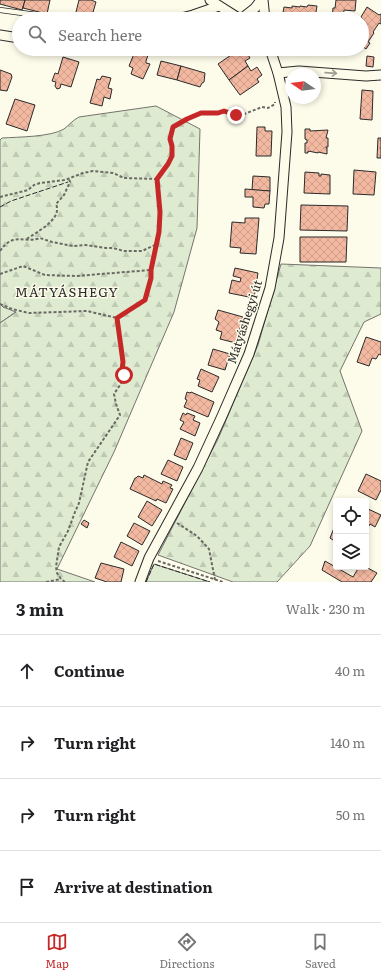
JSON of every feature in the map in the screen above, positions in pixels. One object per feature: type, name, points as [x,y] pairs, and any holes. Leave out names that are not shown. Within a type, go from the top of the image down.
[{"type":"street","points":[[210,0],[229,12]]},
{"type":"street","points":[[250,12],[262,0]]},
{"type":"street","points":[[262,0],[264,12]]},
{"type":"street","points":[[202,12],[219,6]]},
{"type":"street","points":[[0,35],[12,37]]},
{"type":"street","name":"Mátyáshegyi út","points":[[140,582],[149,558],[198,468],[249,354],[270,288],[279,238],[288,132],[286,107],[278,72],[272,56]]},
{"type":"street","points":[[278,72],[299,71],[366,76],[381,75]]},
{"type":"lane","points":[[0,10],[15,12]]},
{"type":"path","points":[[0,304],[12,309],[29,313],[87,311],[117,318],[145,300],[151,278],[155,245],[159,232],[160,212],[157,179],[172,156],[170,139],[173,127],[201,113],[218,113],[224,111],[236,115],[242,115],[262,107],[268,108],[275,104]]},
{"type":"path","points":[[0,197],[28,190],[40,182],[45,183],[69,179],[83,173],[93,171],[113,173],[124,178],[157,179]]},
{"type":"path","points":[[27,240],[53,219],[57,213],[56,204],[65,192],[70,182],[69,179]]},
{"type":"path","points":[[0,251],[5,244],[21,238],[33,240],[40,238],[73,246],[85,245],[113,248],[124,251],[142,251],[155,245]]},
{"type":"path","points":[[0,274],[23,266],[45,275],[76,276],[151,270]]},
{"type":"path","points":[[65,582],[57,573],[56,567],[60,547],[68,531],[74,512],[80,504],[88,462],[120,415],[114,398],[115,391],[124,379],[117,318]]},
{"type":"path","points":[[171,519],[184,526],[197,536],[208,549],[215,580]]},
{"type":"path","points":[[149,558],[223,582]]},
{"type":"path","points":[[46,582],[61,579]]},
{"type":"green space","points":[[156,106],[200,129],[197,228],[174,312],[114,452],[57,569],[95,582],[0,582],[0,323],[16,312],[3,307],[0,304],[0,140],[2,138],[34,136],[58,132],[79,117]]},
{"type":"green space","points":[[281,264],[381,268],[381,314],[364,322],[340,371],[362,431],[310,546],[277,582],[233,582],[158,555],[218,439],[258,345]]},
{"type":"green space","points":[[0,304],[3,307],[17,311],[0,323]]},
{"type":"green space","points":[[154,564],[210,582],[146,582]]},
{"type":"building","points":[[0,0],[25,0],[22,10],[0,4]]},
{"type":"building","points":[[25,0],[50,0],[47,12],[39,12],[23,8]]},
{"type":"building","points":[[79,0],[91,0],[96,2],[93,12],[76,12]]},
{"type":"building","points":[[336,0],[356,0],[355,11],[344,10],[344,12],[333,12],[333,8],[335,8]]},
{"type":"building","points":[[308,5],[317,6],[316,12],[283,12],[284,7],[307,7]]},
{"type":"building","points":[[367,7],[379,15],[381,14],[381,24],[379,23],[369,40],[369,12],[364,12]]},
{"type":"building","points":[[133,56],[148,56],[146,63],[150,64],[143,79],[131,74],[133,68],[129,66]]},
{"type":"building","points":[[230,56],[249,56],[250,58],[245,61],[248,66],[229,80],[218,64]]},
{"type":"building","points":[[367,56],[374,57],[373,67],[366,66]]},
{"type":"building","points":[[63,57],[79,62],[71,87],[61,84],[60,88],[57,89],[55,86],[56,82],[52,81],[55,73],[58,74]]},
{"type":"building","points":[[161,61],[181,66],[177,80],[157,75]]},
{"type":"building","points":[[181,66],[205,73],[204,82],[200,87],[177,80]]},
{"type":"building","points":[[248,66],[251,71],[257,67],[262,75],[257,79],[259,82],[240,95],[229,80]]},
{"type":"building","points":[[0,70],[11,74],[12,77],[7,91],[0,90]]},
{"type":"building","points":[[102,76],[111,78],[108,88],[112,89],[110,99],[104,97],[102,106],[90,103],[97,79],[100,80]]},
{"type":"building","points":[[362,90],[373,91],[372,120],[360,119]]},
{"type":"building","points":[[15,99],[35,105],[27,131],[6,124]]},
{"type":"building","points":[[257,127],[265,127],[265,131],[272,131],[271,156],[256,156]]},
{"type":"building","points":[[305,129],[310,129],[310,131],[328,130],[326,138],[328,138],[328,147],[326,147],[327,154],[308,151],[308,153],[305,153],[305,143],[307,143],[307,140],[305,139]]},
{"type":"building","points":[[378,138],[381,138],[381,158],[377,158]]},
{"type":"building","points":[[354,170],[376,172],[374,195],[353,194]]},
{"type":"building","points":[[305,172],[319,173],[319,176],[321,176],[321,174],[330,175],[330,194],[304,193]]},
{"type":"building","points":[[253,176],[270,177],[270,191],[252,190]]},
{"type":"building","points":[[245,189],[270,191],[269,204],[265,204],[264,208],[253,207],[253,197],[245,197]]},
{"type":"building","points":[[301,205],[348,206],[347,231],[300,230]]},
{"type":"building","points":[[245,218],[259,218],[256,254],[240,253],[241,248],[230,247],[232,222],[245,223]]},
{"type":"building","points":[[300,237],[347,237],[346,262],[300,262]]},
{"type":"building","points":[[235,268],[258,273],[254,298],[229,293],[232,280],[240,282],[241,278],[233,276]]},
{"type":"building","points":[[218,310],[243,317],[236,343],[220,339],[222,332],[216,330],[219,322],[215,319]]},
{"type":"building","points":[[366,337],[381,342],[381,355],[379,354],[376,359],[372,358],[369,366],[357,362]]},
{"type":"building","points":[[213,349],[230,354],[225,370],[208,365]]},
{"type":"building","points":[[201,369],[219,377],[212,392],[198,386],[200,380],[197,379]]},
{"type":"building","points":[[187,392],[191,392],[214,402],[208,417],[184,407],[187,400],[185,399]]},
{"type":"building","points":[[183,413],[186,415],[187,413],[195,416],[193,420],[200,423],[195,436],[180,429],[184,422],[180,420]]},
{"type":"building","points":[[181,438],[193,443],[186,460],[174,455]]},
{"type":"building","points":[[168,460],[183,467],[177,481],[161,474]]},
{"type":"building","points":[[366,474],[381,481],[381,490],[376,500],[358,491]]},
{"type":"building","points":[[144,475],[162,484],[163,481],[172,485],[170,488],[173,489],[166,503],[157,499],[156,501],[130,489],[135,478],[138,476],[143,478]]},
{"type":"building","points":[[147,501],[162,510],[152,526],[138,517]]},
{"type":"building","points":[[369,509],[381,515],[375,527],[370,524],[369,526]]},
{"type":"building","points":[[84,520],[89,523],[87,528],[81,524]]},
{"type":"building","points":[[134,523],[150,531],[142,545],[127,536]]},
{"type":"building","points":[[333,530],[333,540],[330,538]]},
{"type":"building","points":[[121,542],[139,551],[132,566],[114,557]]},
{"type":"building","points":[[325,561],[333,566],[333,570],[341,570],[353,577],[357,570],[369,570],[369,569],[377,573],[371,582],[342,582],[322,570]]},
{"type":"building","points":[[101,563],[124,569],[121,582],[107,582],[95,578]]},
{"type":"fence","points":[[0,207],[11,201],[68,182]]},
{"type":"fence","points":[[146,582],[154,564],[210,582]]},
{"type":"district","name":"MÁTYÁSHEGY","points":[[67,292]]},
{"type":"route","points":[[124,375],[122,370],[123,362],[117,318],[145,300],[151,278],[155,245],[159,232],[160,212],[157,179],[172,156],[170,139],[173,127],[201,113],[218,113],[224,111],[236,115]]}]
